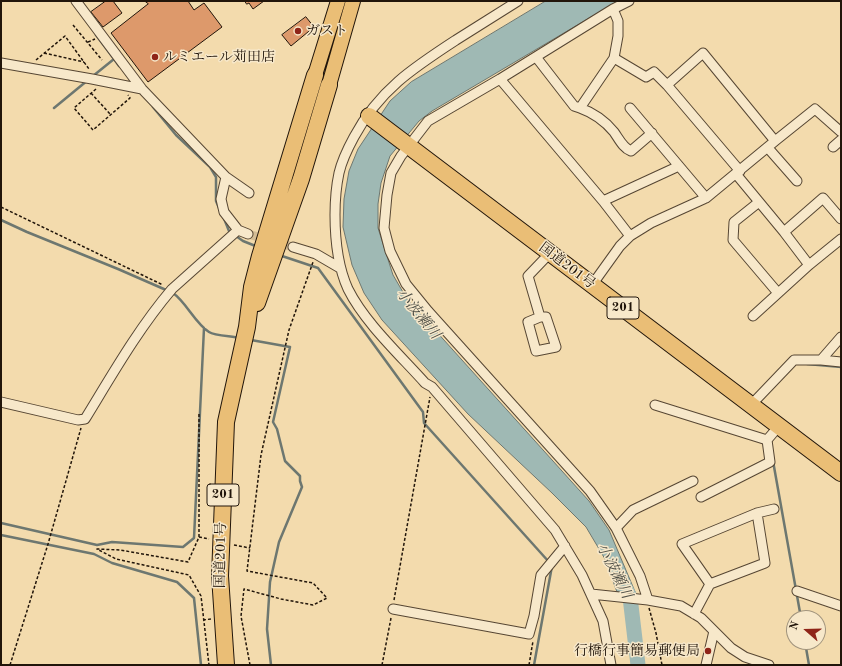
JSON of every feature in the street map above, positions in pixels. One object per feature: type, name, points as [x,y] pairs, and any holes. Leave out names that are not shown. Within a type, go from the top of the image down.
[{"type":"highway","name":"国道201号","points":[[226,665],[220,576],[226,422],[247,327],[252,287],[315,75]]},
{"type":"highway","name":"国道201号","points":[[247,327],[261,293],[301,179],[329,85]]},
{"type":"highway","name":"国道201号","points":[[369,116],[841,473]]},
{"type":"main road","points":[[315,75],[338,1]]},
{"type":"main road","points":[[329,85],[353,1]]},
{"type":"street","points":[[76,1],[142,89],[226,177],[249,193]]},
{"type":"street","points":[[518,1],[426,60],[403,77],[367,114],[347,150],[339,173],[335,199],[335,230],[340,268],[348,290],[367,318],[425,383],[432,387],[555,530],[592,594],[603,621],[611,665]]},
{"type":"street","points":[[629,1],[613,9],[500,79],[428,121],[407,146],[391,173],[384,228],[390,251],[406,284],[428,311],[590,491],[616,528],[640,576],[645,600]]},
{"type":"street","points":[[580,108],[614,58],[618,36],[618,21],[613,9]]},
{"type":"street","points":[[667,85],[703,53],[775,141]]},
{"type":"street","points":[[536,57],[574,106],[591,112],[604,121],[626,149],[631,151],[652,133]]},
{"type":"street","points":[[614,58],[646,77],[654,72],[667,85],[738,172],[759,202],[809,265]]},
{"type":"street","points":[[1,63],[142,89]]},
{"type":"street","points":[[500,79],[603,201],[630,236]]},
{"type":"street","points":[[630,108],[706,198]]},
{"type":"street","points":[[592,285],[620,246],[630,236],[651,223],[706,198],[815,109],[841,132]]},
{"type":"street","points":[[833,147],[841,140]]},
{"type":"street","points":[[768,148],[797,181]]},
{"type":"street","points":[[603,201],[679,166]]},
{"type":"street","points":[[226,177],[221,199],[224,212],[238,230],[248,234]]},
{"type":"street","points":[[784,232],[823,198],[841,220]]},
{"type":"street","points":[[759,202],[734,222],[734,240],[778,293]]},
{"type":"street","points":[[1,402],[78,420],[85,419],[128,350],[163,300],[172,289],[238,230]]},
{"type":"street","points":[[753,316],[809,265],[841,239]]},
{"type":"street","points":[[293,247],[316,254],[340,268]]},
{"type":"street","points":[[540,317],[528,276],[550,253]]},
{"type":"street","points":[[821,360],[841,337]]},
{"type":"street","points":[[751,405],[794,360],[841,362]]},
{"type":"street","points":[[654,405],[767,440]]},
{"type":"street","points":[[701,497],[770,462],[767,440],[779,426]]},
{"type":"street","points":[[616,528],[633,510],[693,481]]},
{"type":"street","points":[[710,584],[682,544],[757,513],[774,509]]},
{"type":"street","points":[[694,614],[710,584],[765,563],[757,513]]},
{"type":"street","points":[[393,609],[529,634],[542,575],[565,546]]},
{"type":"street","points":[[797,591],[841,606]]},
{"type":"street","points":[[592,594],[681,606],[701,618],[731,648],[745,657],[769,665]]},
{"type":"street","points":[[706,665],[714,631]]},
{"type":"path","points":[[73,25],[102,60]]},
{"type":"path","points":[[27,68],[64,36],[101,81],[92,93],[74,108],[93,130],[130,98],[119,84]]},
{"type":"path","points":[[44,53],[84,62]]},
{"type":"path","points":[[92,93],[110,114]]},
{"type":"path","points":[[1,207],[172,289]]},
{"type":"path","points":[[250,665],[241,616],[244,589],[281,599],[313,605],[327,598],[313,583],[247,571],[264,440],[289,330],[316,254]]},
{"type":"path","points":[[382,665],[432,387]]},
{"type":"path","points":[[199,414],[199,538],[188,562],[120,550],[97,549],[116,558],[189,575],[202,596],[209,665]]},
{"type":"path","points":[[10,665],[85,419]]},
{"type":"path","points":[[645,600],[660,651],[662,665]]},
{"type":"path","points":[[529,634],[533,639],[529,665]]},
{"type":"water","points":[[546,1],[618,1],[432,111],[419,121],[390,156],[381,183],[378,204],[378,228],[393,275],[407,299],[589,501],[609,530],[636,594],[617,592],[605,559],[586,527],[468,414],[382,320],[364,293],[352,265],[343,227],[344,199],[349,171],[358,149],[390,101],[411,82]]},
{"type":"building","points":[[106,1],[113,1],[122,13],[103,27],[91,12]]},
{"type":"building","name":"ルミエール苅田店","points":[[145,1],[188,1],[194,10],[204,3],[222,27],[148,82],[111,33],[148,4]]},
{"type":"building","points":[[245,1],[264,1],[253,9],[249,3],[247,4]]},
{"type":"building","name":"ガスト","points":[[306,17],[314,27],[291,46],[282,35]]},
{"type":"waterway","points":[[93,76],[114,59],[96,35]]},
{"type":"waterway","points":[[114,59],[119,66]]},
{"type":"waterway","points":[[54,108],[88,80]]},
{"type":"waterway","points":[[153,107],[176,135],[210,167],[216,177],[216,201],[219,208]]},
{"type":"waterway","points":[[223,216],[229,231],[232,233]]},
{"type":"waterway","points":[[1,220],[173,293],[199,323],[209,332],[240,338]]},
{"type":"waterway","points":[[236,236],[243,241],[258,247]]},
{"type":"waterway","points":[[279,255],[318,268],[423,412],[424,423],[549,562]]},
{"type":"waterway","points":[[1,523],[97,545],[112,542],[183,547],[194,538],[204,328]]},
{"type":"waterway","points":[[251,340],[290,347],[273,422],[277,429],[285,461],[300,476],[302,487],[279,542],[270,582],[267,629],[271,665]]},
{"type":"waterway","points":[[807,364],[841,367]]},
{"type":"waterway","points":[[773,461],[800,610]]},
{"type":"waterway","points":[[1,535],[94,554],[112,563],[177,582],[194,598],[201,665]]},
{"type":"waterway","points":[[534,665],[552,566]]},
{"type":"waterway","name":"小波瀬川","points":[[623,584],[630,597],[638,665]]},
{"type":"waterway","points":[[806,650],[809,665]]},
{"type":"tunnel","points":[[248,234],[293,247]]},
{"type":"place","name":"ガスト","points":[[298,31]]},
{"type":"place","name":"ルミエール苅田店","points":[[155,57]]},
{"type":"place","name":"行橋行事簡易郵便局","points":[[708,651]]}]
